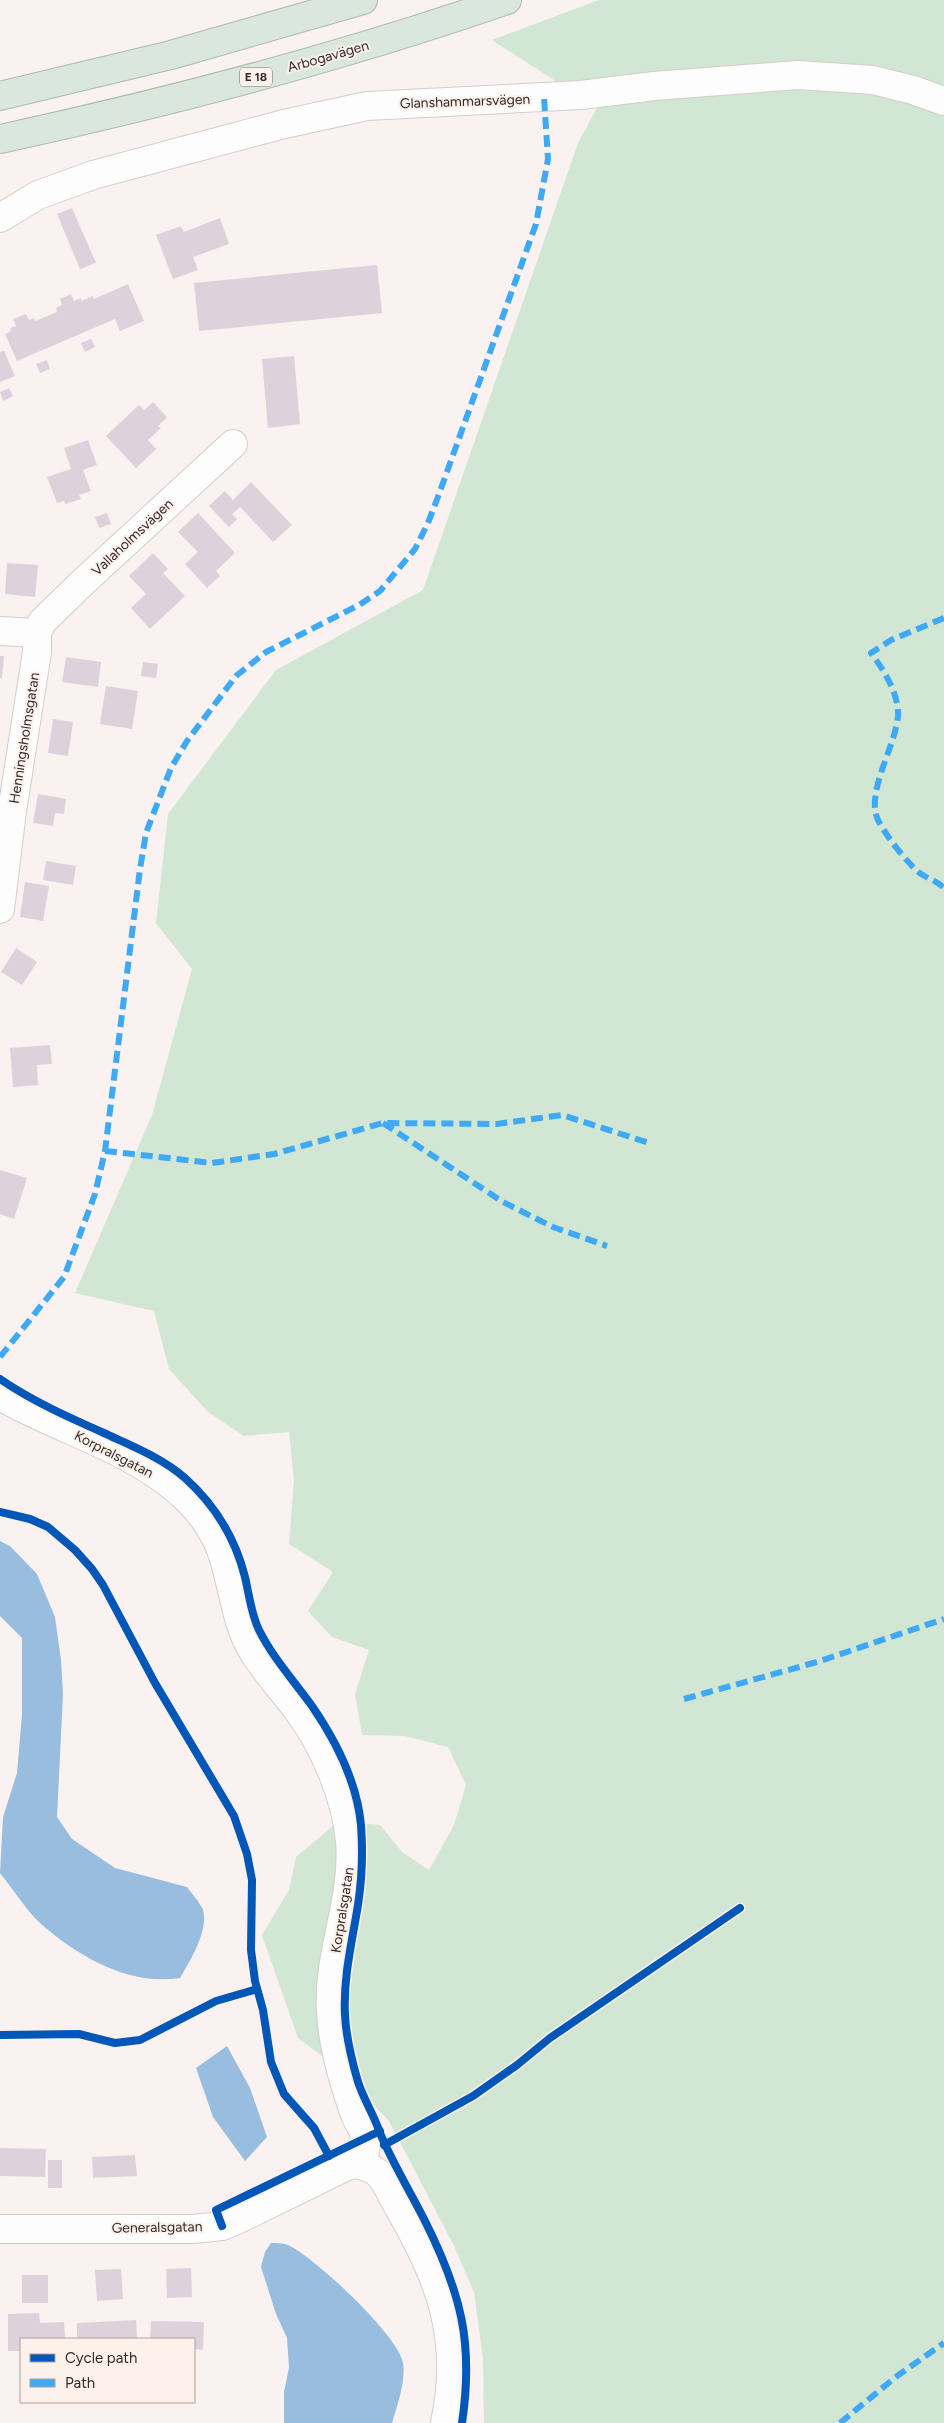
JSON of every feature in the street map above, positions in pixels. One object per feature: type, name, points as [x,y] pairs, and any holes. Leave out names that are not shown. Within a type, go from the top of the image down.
[{"type":"highway","points":[[0,96],[171,56],[363,0]]},
{"type":"highway","name":"Arbogavägen","points":[[0,139],[236,82],[324,58],[507,0]]},
{"type":"street","name":"Glanshammarsvägen","points":[[0,218],[38,195],[93,175],[284,124],[367,106],[581,95],[654,86],[798,75],[872,80],[913,90],[944,101]]},
{"type":"street","name":"Vallaholmsvägen","points":[[37,633],[42,622],[81,584],[233,444]]},
{"type":"street","points":[[0,631],[37,633]]},
{"type":"street","name":"Henningsholmsgatan","points":[[0,909],[3,858],[38,652],[37,633]]},
{"type":"street","name":"Korpralsgatan","points":[[0,1396],[142,1466],[177,1489],[191,1502],[208,1525],[221,1548],[239,1617],[251,1647],[264,1668],[300,1713],[322,1752],[341,1800],[350,1838],[348,1888],[334,1964],[330,2010],[334,2043],[347,2091],[366,2138],[367,2145],[361,2165]]},
{"type":"street","name":"Generalsgatan","points":[[0,2229],[193,2229],[222,2226],[352,2164],[361,2165]]},
{"type":"street","points":[[361,2165],[375,2171],[382,2179],[409,2225],[437,2288],[449,2336],[451,2389],[445,2423]]},
{"type":"green space","points":[[599,0],[944,0],[944,2423],[484,2423],[483,2359],[474,2292],[454,2246],[389,2121],[337,2067],[298,2038],[262,1935],[289,1890],[296,1857],[339,1821],[380,1825],[402,1852],[429,1870],[454,1825],[466,1785],[448,1747],[405,1736],[362,1735],[355,1694],[369,1650],[332,1637],[308,1611],[333,1572],[289,1544],[294,1480],[289,1432],[244,1436],[208,1412],[169,1369],[154,1311],[75,1293],[152,1115],[192,969],[156,923],[168,814],[276,670],[423,590],[578,143],[597,108],[492,40]]},
{"type":"water","points":[[0,1541],[10,1546],[37,1574],[55,1617],[61,1660],[63,1694],[57,1817],[72,1839],[115,1868],[187,1887],[200,1904],[204,1918],[201,1936],[180,1978],[142,1978],[124,1973],[88,1958],[41,1924],[0,1873],[3,1817],[17,1773],[22,1715],[22,1638],[0,1616]]},
{"type":"water","points":[[227,2046],[250,2088],[267,2137],[245,2161],[213,2117],[196,2068]]},
{"type":"water","points":[[271,2243],[288,2245],[336,2281],[372,2317],[398,2350],[404,2370],[401,2393],[392,2423],[284,2423],[284,2392],[289,2368],[287,2338],[276,2314],[261,2267],[265,2252]]},
{"type":"building","points":[[72,208],[96,263],[80,269],[57,214]]},
{"type":"building","points":[[220,218],[229,244],[193,257],[198,270],[173,279],[156,235],[181,226],[184,232]]},
{"type":"building","points":[[377,265],[382,313],[199,331],[194,283]]},
{"type":"building","points":[[128,284],[144,321],[120,331],[115,319],[17,361],[5,334],[11,331],[10,328],[16,326],[13,319],[26,314],[29,320],[34,318],[35,321],[57,312],[56,308],[62,305],[60,299],[71,294],[74,301],[81,298],[82,301],[93,296],[94,299]]},
{"type":"building","points":[[91,339],[95,347],[85,352],[81,343]]},
{"type":"building","points":[[4,351],[15,376],[0,382],[0,352]]},
{"type":"building","points":[[294,356],[300,424],[268,428],[262,359]]},
{"type":"building","points":[[47,360],[50,369],[40,373],[36,364]]},
{"type":"building","points":[[9,388],[13,396],[3,401],[0,392]]},
{"type":"building","points":[[153,402],[167,417],[158,426],[161,428],[148,440],[156,449],[136,468],[106,436],[139,405],[144,410]]},
{"type":"building","points":[[88,440],[97,465],[83,470],[91,491],[79,495],[81,499],[65,504],[64,501],[57,503],[47,477],[71,469],[64,448]]},
{"type":"building","points":[[251,482],[292,525],[273,542],[240,507],[232,514],[237,519],[229,527],[209,506],[225,491],[233,500]]},
{"type":"building","points":[[107,513],[111,524],[99,528],[95,517]]},
{"type":"building","points":[[198,513],[235,553],[216,571],[220,576],[207,588],[185,564],[198,552],[178,532]]},
{"type":"building","points":[[153,553],[168,569],[163,573],[185,596],[150,629],[131,608],[146,594],[129,576]]},
{"type":"building","points":[[7,563],[38,565],[35,597],[5,594]]},
{"type":"building","points":[[0,656],[4,656],[2,678],[0,678]]},
{"type":"building","points":[[66,657],[101,662],[98,687],[62,682]]},
{"type":"building","points":[[143,662],[158,664],[156,678],[141,676]]},
{"type":"building","points":[[106,686],[138,691],[132,729],[100,724]]},
{"type":"building","points":[[53,719],[73,722],[68,756],[48,753]]},
{"type":"building","points":[[38,794],[66,799],[64,814],[55,813],[53,826],[33,823]]},
{"type":"building","points":[[46,861],[76,866],[73,885],[43,880]]},
{"type":"building","points":[[25,882],[49,886],[43,921],[20,917]]},
{"type":"building","points":[[16,948],[37,962],[22,985],[1,972]]},
{"type":"building","points":[[50,1045],[52,1064],[37,1065],[38,1085],[13,1087],[10,1048]]},
{"type":"building","points":[[0,1170],[27,1178],[14,1219],[0,1214]]},
{"type":"building","points":[[0,2148],[46,2149],[45,2177],[0,2176]]},
{"type":"building","points":[[135,2155],[137,2176],[93,2178],[92,2157]]},
{"type":"building","points":[[48,2160],[62,2160],[62,2188],[48,2188]]},
{"type":"building","points":[[191,2268],[192,2297],[167,2298],[166,2269]]},
{"type":"building","points":[[121,2269],[123,2299],[97,2301],[95,2270]]},
{"type":"building","points":[[22,2275],[48,2275],[48,2303],[22,2303]]},
{"type":"building","points":[[39,2313],[40,2323],[64,2322],[65,2338],[20,2338],[20,2351],[8,2351],[8,2314]]},
{"type":"building","points":[[136,2320],[137,2338],[77,2338],[77,2323]]},
{"type":"building","points":[[151,2321],[204,2322],[203,2350],[195,2349],[195,2338],[150,2338]]},
{"type":"marked path","points":[[0,1357],[64,1277],[95,1194],[105,1151],[146,833],[171,768],[187,741],[236,676],[266,652],[359,605],[380,591],[415,549],[428,523],[439,494],[536,224],[548,159],[544,97]]},
{"type":"marked path","points":[[944,618],[891,640],[871,653],[890,683],[898,708],[896,728],[875,796],[875,809],[878,820],[891,841],[909,863],[921,874],[944,888]]},
{"type":"marked path","points":[[105,1151],[212,1163],[274,1154],[383,1123],[497,1124],[562,1115],[649,1143]]},
{"type":"marked path","points":[[383,1123],[503,1202],[553,1227],[607,1246]]},
{"type":"marked path","points":[[684,1699],[817,1662],[944,1619]]},
{"type":"marked path","points":[[840,2423],[897,2376],[944,2343]]},
{"type":"cycle path","points":[[0,1379],[50,1408],[157,1458],[185,1478],[206,1499],[230,1535],[236,1548],[245,1577],[250,1604],[259,1630],[277,1660],[321,1719],[344,1762],[359,1809],[362,1845],[359,1895],[345,1987],[345,2015],[348,2041],[363,2095],[390,2156],[437,2247],[456,2295],[465,2343],[466,2368],[462,2423]]},
{"type":"cycle path","points":[[0,1512],[30,1519],[48,1527],[75,1550],[92,1569],[103,1585],[155,1683],[234,1816],[247,1854],[252,1880],[251,1950],[255,1981],[263,2010],[271,2062],[284,2094],[314,2128],[329,2156]]},
{"type":"cycle path","points":[[384,2145],[473,2096],[517,2065],[550,2038],[740,1908]]},
{"type":"cycle path","points":[[0,2035],[79,2034],[115,2043],[140,2040],[216,2001],[257,1989]]},
{"type":"cycle path","points":[[222,2226],[216,2210],[380,2131]]}]
